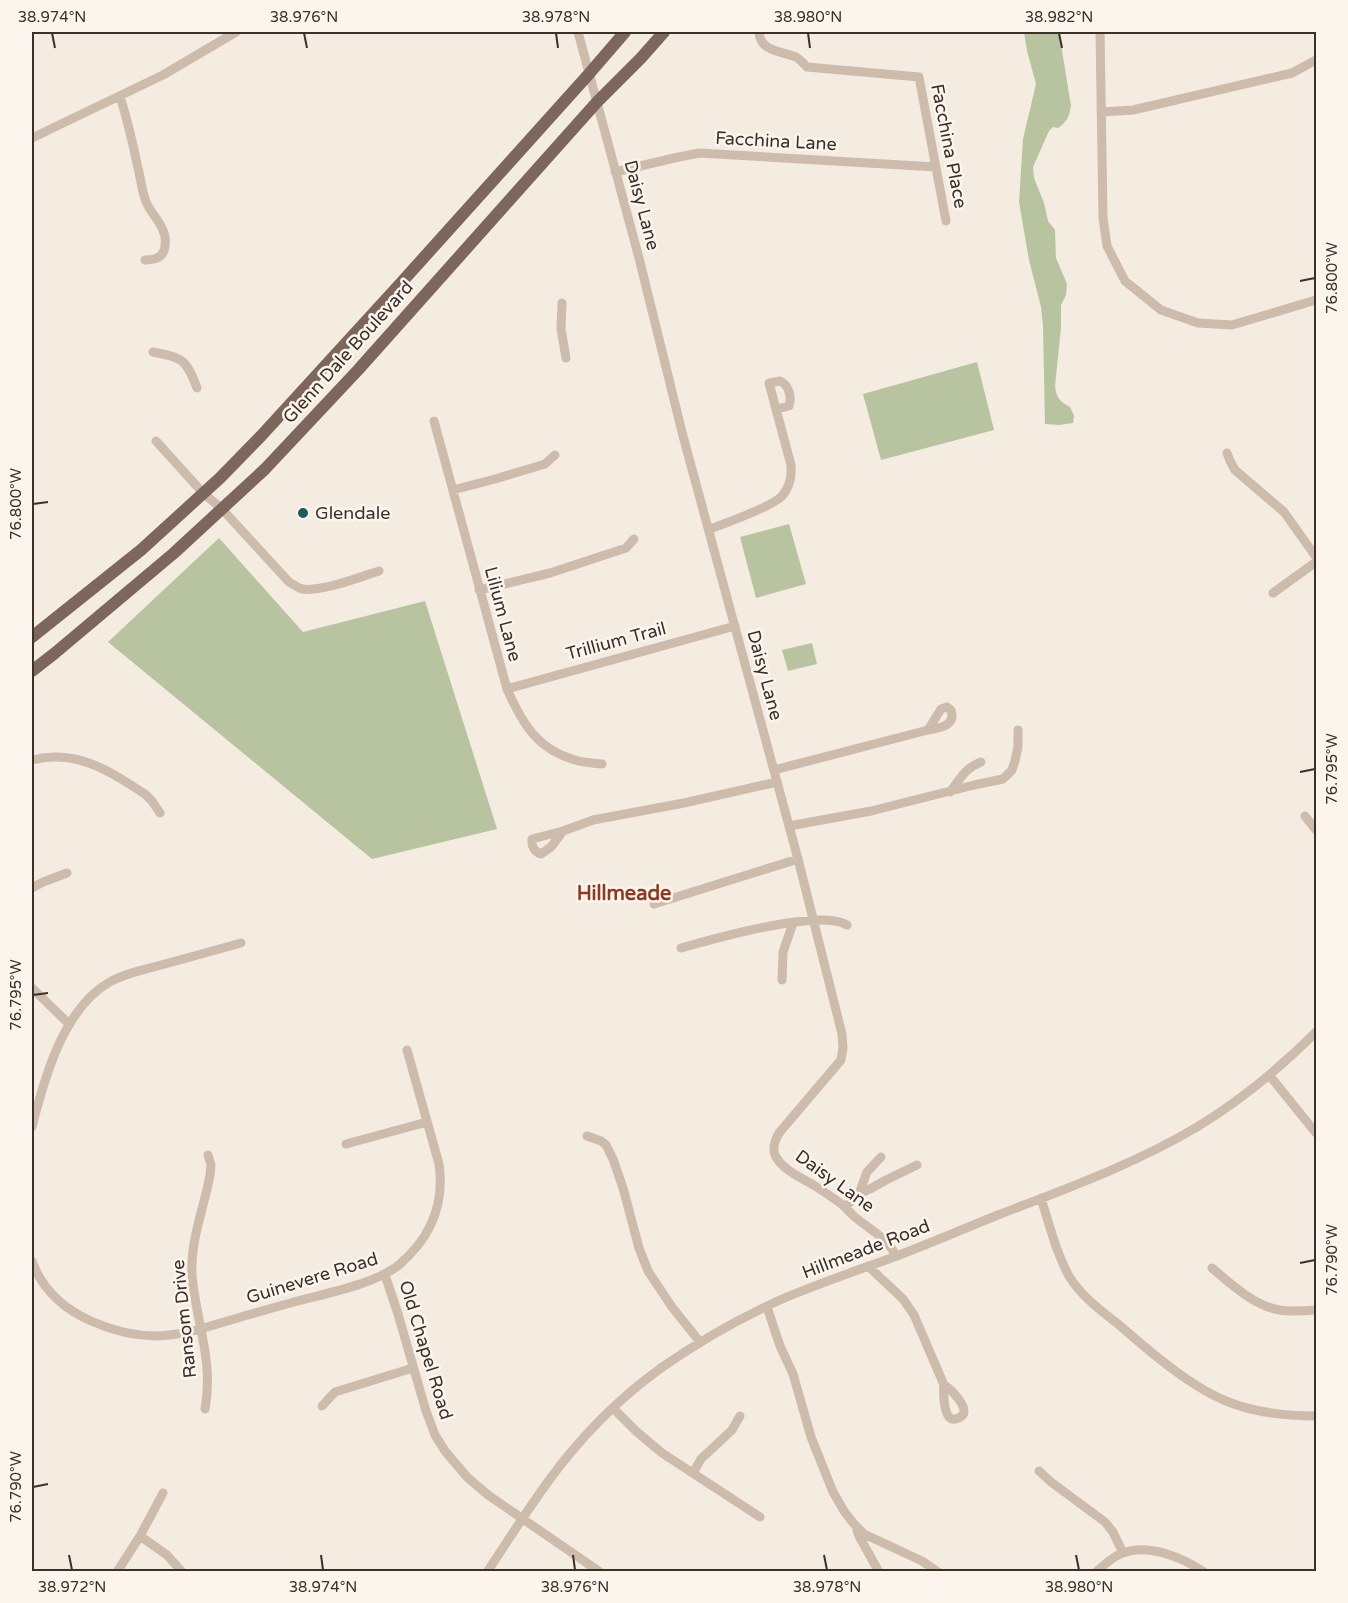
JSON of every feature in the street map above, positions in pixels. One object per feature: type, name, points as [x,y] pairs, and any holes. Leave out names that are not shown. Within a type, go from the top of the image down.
[{"type":"main road","name":"Glenn Dale Boulevard","points":[[32,637],[141,550],[252,445],[625,32]]},
{"type":"main road","name":"Glenn Dale Boulevard","points":[[32,671],[174,553],[265,468],[358,370],[597,102],[664,32]]},
{"type":"street","points":[[32,138],[163,75],[236,32]]},
{"type":"street","name":"Daisy Lane","points":[[578,32],[840,1022],[843,1053],[841,1060],[779,1132],[774,1148],[776,1155],[784,1165],[867,1224],[886,1241],[896,1256]]},
{"type":"street","name":"Facchina Place","points":[[759,32],[759,36],[768,49],[799,58],[807,67],[919,77],[946,220]]},
{"type":"street","points":[[1100,32],[1103,218],[1107,246],[1125,281],[1161,310],[1198,323],[1232,325],[1317,300]]},
{"type":"street","points":[[1101,112],[1133,110],[1292,74],[1317,60]]},
{"type":"street","points":[[120,96],[145,199],[166,239],[161,257],[146,260]]},
{"type":"street","name":"Facchina Lane","points":[[615,172],[699,153],[936,167]]},
{"type":"street","points":[[562,303],[561,329],[567,358]]},
{"type":"street","points":[[153,352],[175,357],[186,363],[197,388]]},
{"type":"street","points":[[710,529],[770,505],[782,497],[789,487],[792,476],[791,465],[777,409]]},
{"type":"street","name":"Lilium Lane","points":[[434,421],[507,689],[516,710],[529,731],[550,750],[580,762],[602,764]]},
{"type":"street","points":[[156,441],[203,493],[222,509],[295,586],[302,589],[326,586],[379,571]]},
{"type":"street","points":[[1227,453],[1235,470],[1284,512],[1317,560],[1273,593]]},
{"type":"street","points":[[453,490],[545,464],[555,455]]},
{"type":"street","points":[[479,590],[549,573],[626,548],[634,539]]},
{"type":"street","name":"Trillium Trail","points":[[507,689],[735,626]]},
{"type":"street","points":[[774,770],[928,730]]},
{"type":"street","points":[[789,826],[871,811],[1003,779],[1012,770],[1018,747],[1018,730]]},
{"type":"street","points":[[32,760],[47,756],[60,756],[87,761],[145,794],[160,813]]},
{"type":"street","points":[[950,792],[964,772],[981,762]]},
{"type":"street","points":[[964,772],[973,774],[974,785]]},
{"type":"street","points":[[563,831],[593,820],[777,782]]},
{"type":"street","points":[[1305,816],[1317,831]]},
{"type":"street","points":[[654,904],[798,859]]},
{"type":"street","points":[[32,888],[67,873]]},
{"type":"street","points":[[681,948],[758,928],[813,920],[841,921],[847,925]]},
{"type":"street","points":[[782,980],[783,952],[793,923]]},
{"type":"street","points":[[32,1127],[48,1074],[69,1024],[92,996],[107,984],[145,969],[241,943]]},
{"type":"street","points":[[32,988],[69,1024]]},
{"type":"street","name":"Hillmeade Road","points":[[487,1572],[548,1480],[566,1458],[614,1408],[660,1369],[700,1342],[767,1307],[1122,1165],[1175,1139],[1222,1111],[1270,1076],[1317,1032]]},
{"type":"street","name":"Guinevere Road","points":[[33,1268],[48,1289],[67,1308],[101,1325],[128,1333],[147,1335],[175,1334],[201,1329],[385,1275],[419,1245],[430,1227],[440,1194],[439,1164],[407,1050]]},
{"type":"street","points":[[1270,1076],[1317,1133]]},
{"type":"street","points":[[346,1144],[427,1122]]},
{"type":"street","points":[[587,1136],[606,1145],[623,1188],[639,1248],[648,1271],[672,1307],[700,1342]]},
{"type":"street","name":"Ransom Drive","points":[[205,1409],[208,1377],[192,1263],[195,1239],[210,1174],[211,1165],[208,1155]]},
{"type":"street","points":[[859,1194],[863,1178],[881,1157]]},
{"type":"street","points":[[845,1207],[859,1194],[917,1165]]},
{"type":"street","points":[[1041,1198],[1064,1265],[1075,1285],[1095,1306],[1129,1335],[1204,1390],[1227,1401],[1273,1414],[1317,1416]]},
{"type":"street","points":[[868,1266],[903,1299],[914,1316],[944,1384]]},
{"type":"street","points":[[1212,1268],[1246,1295],[1265,1305],[1288,1311],[1317,1310]]},
{"type":"street","name":"Old Chapel Road","points":[[385,1275],[433,1431],[455,1464],[477,1486],[521,1519],[600,1572]]},
{"type":"street","points":[[767,1307],[780,1346],[793,1374],[811,1437],[838,1501],[864,1534],[922,1561],[938,1572]]},
{"type":"street","points":[[322,1406],[332,1394],[341,1390],[413,1368]]},
{"type":"street","points":[[614,1408],[662,1453],[760,1517]]},
{"type":"street","points":[[693,1473],[701,1460],[732,1430],[740,1416]]},
{"type":"street","points":[[1039,1471],[1104,1522],[1113,1532],[1123,1552]]},
{"type":"street","points":[[117,1572],[163,1493]]},
{"type":"street","points":[[857,1528],[879,1572]]},
{"type":"street","points":[[140,1536],[167,1555],[182,1572]]},
{"type":"street","points":[[1096,1572],[1123,1552],[1136,1550],[1167,1554],[1186,1561],[1204,1572]]},
{"type":"green space","points":[[1024,32],[1059,32],[1071,106],[1064,124],[1058,128],[1053,127],[1049,131],[1033,167],[1034,178],[1048,221],[1055,230],[1056,258],[1067,284],[1066,295],[1061,305],[1055,386],[1059,399],[1070,407],[1074,416],[1073,423],[1059,425],[1045,424],[1041,307],[1029,260],[1019,202],[1023,139],[1036,84]]},
{"type":"green space","points":[[977,362],[994,430],[881,460],[863,394]]},
{"type":"green space","points":[[789,524],[806,584],[756,598],[740,537]]},
{"type":"green space","points":[[219,538],[303,632],[425,601],[497,829],[372,859],[108,642]]},
{"type":"green space","points":[[812,643],[817,664],[788,671],[782,650]]},
{"type":"place","name":"Glendale","points":[[303,513]]},
{"type":"district","name":"Hillmeade","points":[[624,894]]}]
